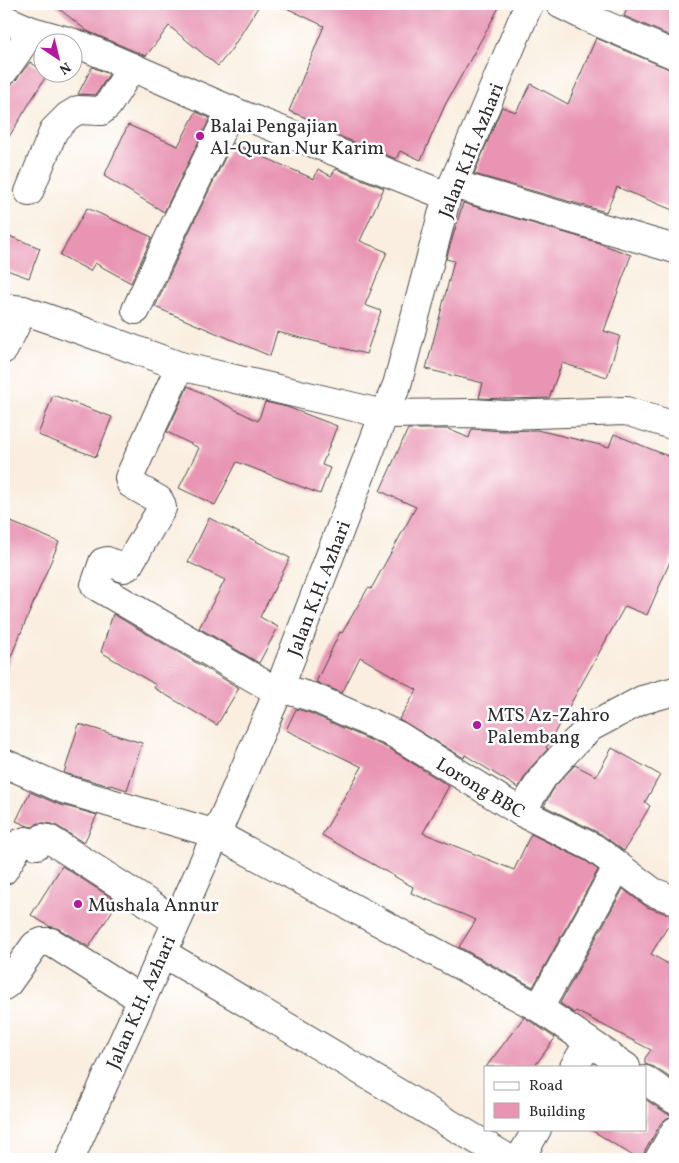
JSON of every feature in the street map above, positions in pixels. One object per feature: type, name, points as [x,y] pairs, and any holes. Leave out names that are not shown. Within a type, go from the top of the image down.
[{"type":"street","name":"Jalan K.H. Azhari","points":[[70,1159],[279,690],[384,414],[397,385],[450,190],[529,4]]},
{"type":"street","points":[[560,4],[675,55]]},
{"type":"street","points":[[4,19],[35,32]]},
{"type":"street","points":[[4,72],[32,31]]},
{"type":"street","points":[[82,46],[231,110],[450,190],[675,249]]},
{"type":"street","points":[[29,192],[54,130],[68,116],[78,110],[101,111],[108,105],[132,67]]},
{"type":"street","points":[[136,310],[231,110]]},
{"type":"street","points":[[4,349],[13,309],[180,366],[384,414],[472,413],[505,415],[626,411],[675,426]]},
{"type":"street","name":"Lorong BBC","points":[[180,366],[129,478],[131,484],[159,500],[162,508],[128,566],[124,568],[107,561],[103,562],[95,585],[279,690],[314,698],[397,735],[521,812],[594,848],[653,892],[675,900]]},
{"type":"street","points":[[521,812],[543,777],[591,727],[642,700],[675,691]]},
{"type":"street","points":[[4,763],[63,789],[216,835],[539,1008],[625,1066]]},
{"type":"street","points":[[4,870],[20,843],[26,840],[37,845],[42,838],[49,839],[176,921]]},
{"type":"street","points":[[539,1008],[618,866]]},
{"type":"street","points":[[4,986],[35,945],[42,942],[51,942],[142,998]]},
{"type":"street","points":[[162,953],[509,1159]]},
{"type":"street","points":[[575,1066],[589,1042]]},
{"type":"street","points":[[646,1081],[675,1100]]},
{"type":"street","points":[[517,1159],[522,1155],[535,1130]]},
{"type":"street","points":[[659,1159],[675,1131]]},
{"type":"building","points":[[53,4],[260,4],[231,50],[218,66],[169,26],[146,56],[87,31]]},
{"type":"building","points":[[278,4],[501,4],[445,105],[421,160],[400,151],[396,159],[334,134],[336,130],[289,111],[324,26]]},
{"type":"building","points":[[629,4],[675,4],[675,38],[624,16]]},
{"type":"building","points":[[596,38],[675,70],[675,211],[617,187],[606,212],[474,174],[502,107],[516,112],[531,84],[568,104]]},
{"type":"building","points":[[30,62],[32,63],[32,82],[42,82],[4,145],[4,86],[11,85]]},
{"type":"building","points":[[92,67],[109,74],[96,95],[78,94]]},
{"type":"building","points":[[196,112],[210,118],[164,212],[104,176],[128,125],[178,146]]},
{"type":"building","points":[[232,143],[314,179],[318,169],[331,176],[336,169],[384,188],[360,241],[387,252],[365,305],[381,311],[366,354],[277,332],[270,356],[155,307]]},
{"type":"building","points":[[463,203],[593,241],[631,255],[604,331],[620,336],[607,377],[562,363],[549,398],[479,398],[483,383],[426,369],[454,261],[446,259]]},
{"type":"building","points":[[87,208],[152,237],[131,283],[95,263],[90,271],[60,255]]},
{"type":"building","points":[[4,234],[40,248],[29,278],[4,269]]},
{"type":"building","points":[[188,386],[258,421],[265,402],[287,407],[337,426],[322,465],[330,468],[320,494],[237,462],[215,505],[179,488],[199,448],[167,432]]},
{"type":"building","points":[[53,395],[112,417],[96,457],[38,435]]},
{"type":"building","points":[[408,429],[448,429],[469,438],[472,429],[504,431],[537,430],[609,447],[614,434],[675,459],[675,550],[647,615],[625,606],[546,748],[548,749],[531,767],[518,788],[465,755],[464,758],[399,719],[417,690],[360,657],[342,693],[316,682],[340,632],[342,633],[368,588],[371,589],[416,507],[380,491]]},
{"type":"building","points":[[209,518],[290,558],[260,617],[278,627],[259,663],[199,628],[225,580],[188,562]]},
{"type":"building","points":[[4,519],[59,542],[4,673]]},
{"type":"building","points":[[113,614],[239,688],[217,725],[154,688],[156,685],[101,652]]},
{"type":"building","points":[[296,709],[310,713],[390,749],[449,786],[423,833],[514,870],[531,834],[586,861],[598,870],[533,987],[459,947],[476,920],[411,893],[413,887],[322,835],[362,767],[286,730]]},
{"type":"building","points":[[79,724],[142,743],[127,790],[64,773]]},
{"type":"building","points":[[612,748],[660,775],[645,802],[650,806],[624,851],[601,834],[544,806],[555,786],[575,765],[596,776]]},
{"type":"building","points":[[30,792],[58,804],[97,815],[84,843],[52,824],[38,823],[33,827],[16,821]]},
{"type":"building","name":"Mushala Annur","points":[[62,866],[118,902],[89,947],[31,915]]},
{"type":"building","points":[[623,889],[647,907],[675,915],[651,954],[675,968],[675,1081],[654,1067],[645,1064],[645,1058],[651,1050],[576,1011],[574,1013],[560,1003]]},
{"type":"building","points":[[524,1017],[555,1038],[535,1066],[487,1066]]},
{"type":"building","points":[[646,1100],[674,1116],[667,1118],[661,1123],[645,1151],[643,1159],[638,1159],[592,1130],[646,1130]]},
{"type":"place","name":"Balai Pengajian Al-Quran Nur Karim","points":[[200,136]]},
{"type":"place","name":"MTS Az-Zahro Palembang","points":[[477,725]]},
{"type":"place","name":"Mushala Annur","points":[[78,904]]}]
